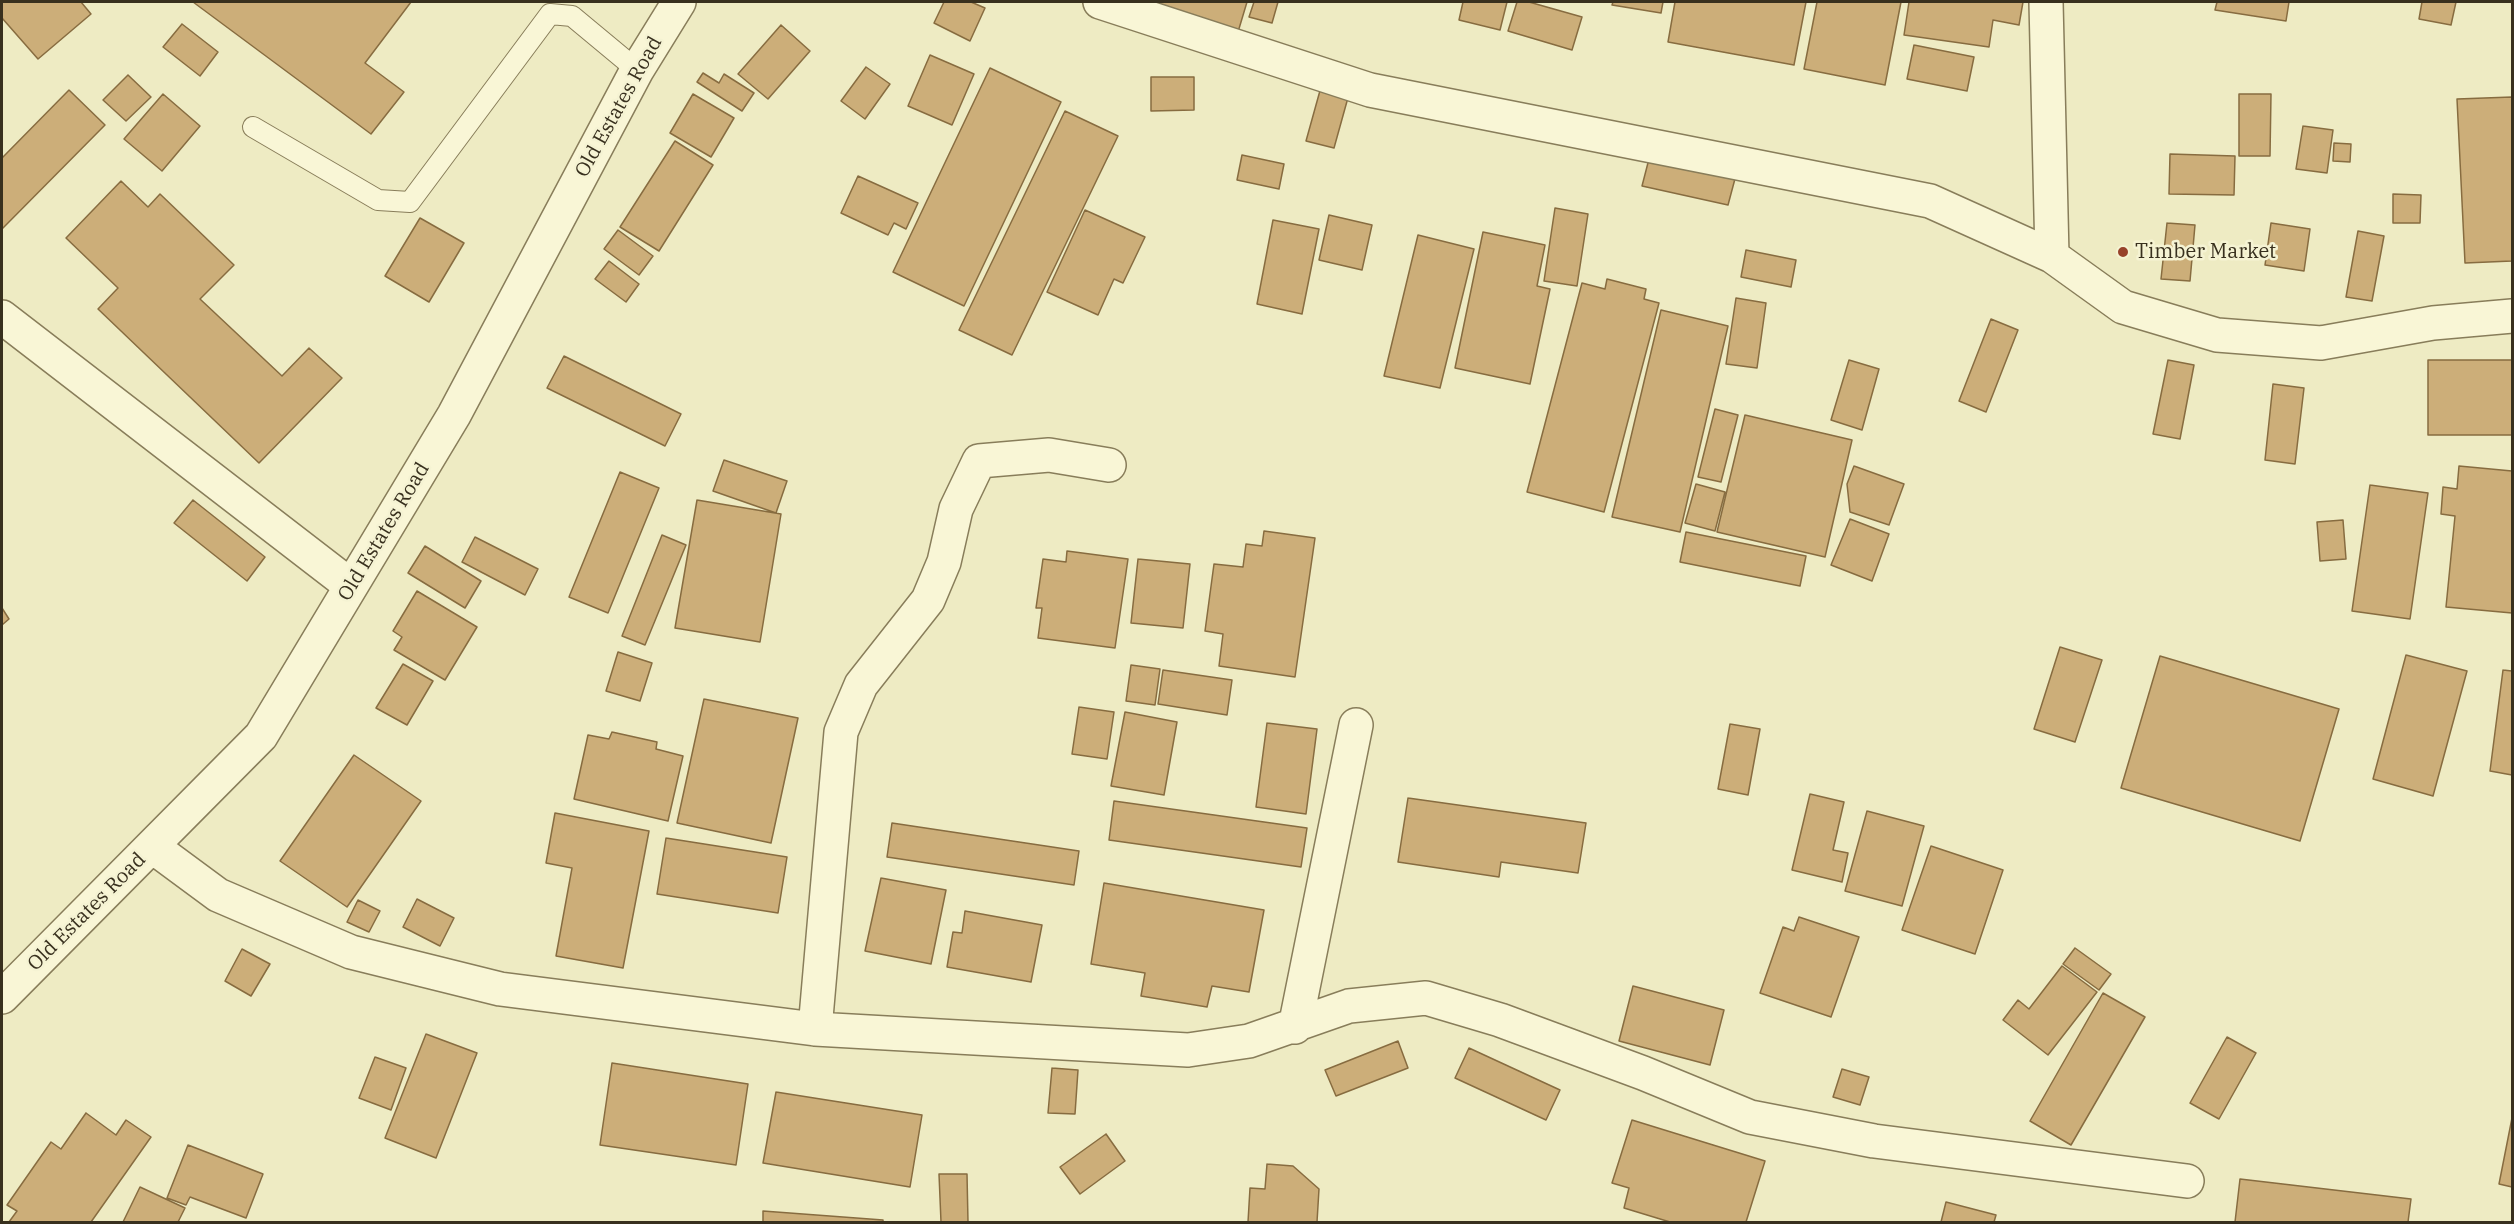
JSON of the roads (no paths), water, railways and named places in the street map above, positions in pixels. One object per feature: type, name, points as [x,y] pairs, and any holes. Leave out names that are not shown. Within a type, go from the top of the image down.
[{"type":"street","name":"Old Estates Road","points":[[2,997],[261,736],[454,416],[637,70],[679,2]]},
{"type":"street","points":[[1100,2],[1370,90],[1930,201],[2052,256],[2123,307],[2217,335],[2321,343],[2433,323],[2512,316]]},
{"type":"street","points":[[2046,2],[2052,256]]},
{"type":"street","points":[[2,317],[351,586]]},
{"type":"street","points":[[815,1029],[841,732],[861,685],[928,600],[944,562],[956,509],[979,461],[1049,455],[1109,465]]},
{"type":"street","points":[[1295,1027],[1356,725]]},
{"type":"street","points":[[153,847],[218,895],[351,952],[500,989],[815,1029],[1188,1050],[1250,1041],[1295,1027],[1348,1006],[1426,998],[1500,1020],[1643,1073],[1750,1117],[1875,1141],[2187,1181]]},
{"type":"lane","points":[[253,127],[378,200],[410,202],[550,14],[572,16],[637,70]]},
{"type":"place","name":"Timber Market","points":[[2123,252]]}]
